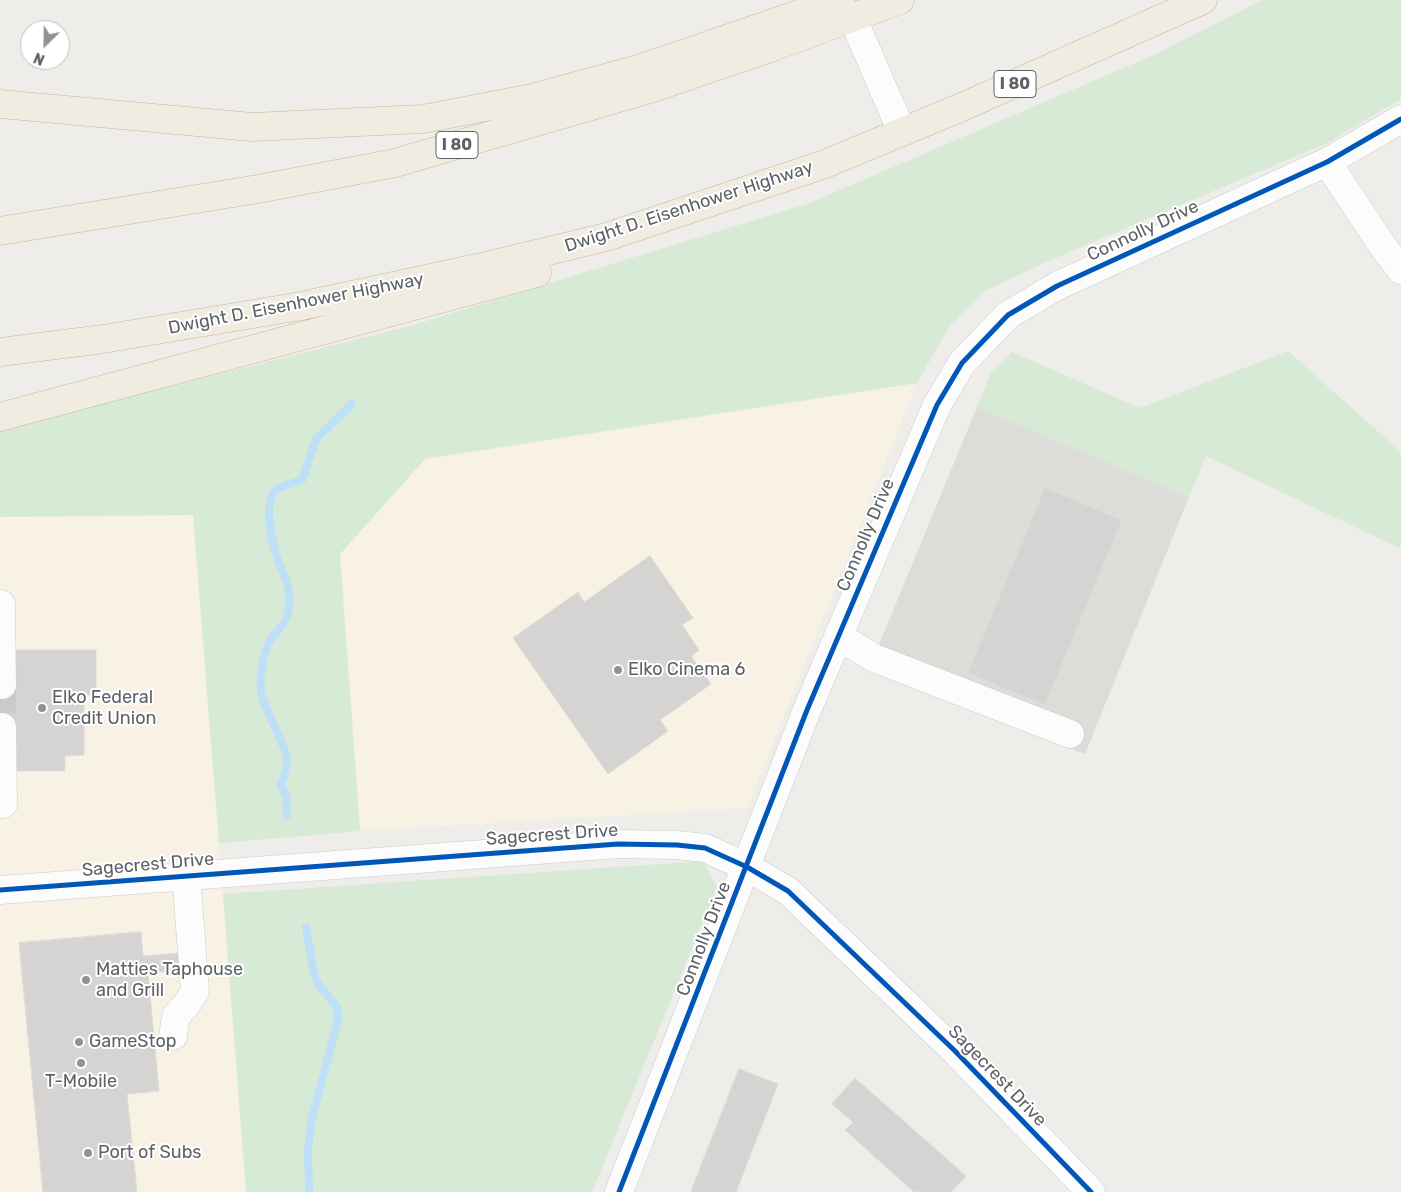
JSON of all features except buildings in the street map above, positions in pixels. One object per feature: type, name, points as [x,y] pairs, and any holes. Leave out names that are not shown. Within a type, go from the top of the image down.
[{"type":"highway","name":"I 80","points":[[0,231],[258,190],[395,163],[653,88],[846,9],[900,0]]},
{"type":"highway","name":"Dwight D. Eisenhower Highway","points":[[0,352],[103,339],[301,306],[482,267],[606,237],[825,164],[1204,0]]},
{"type":"highway","points":[[0,104],[252,127],[423,119],[532,98],[846,9]]},
{"type":"highway","points":[[0,417],[574,263],[825,164]]},
{"type":"street","points":[[846,9],[902,132]]},
{"type":"street","name":"Connolly Drive","points":[[619,1192],[807,710],[937,404],[962,363],[1008,315],[1057,286],[1326,162],[1401,119]]},
{"type":"street","points":[[1326,162],[1401,270]]},
{"type":"street","points":[[1,604],[2,685]]},
{"type":"street","points":[[838,636],[874,658],[1070,734]]},
{"type":"street","points":[[1,804],[2,726]]},
{"type":"street","name":"Sagecrest Drive","points":[[0,890],[618,844],[677,845],[705,848],[747,867],[788,891],[955,1051],[1092,1192]]},
{"type":"street","points":[[173,1036],[176,1016],[186,1005],[195,990],[186,875]]},
{"type":"shaded area","points":[[917,383],[747,808],[360,831],[340,554],[425,459]]},
{"type":"shaded area","points":[[977,407],[1189,497],[1085,754],[869,669]]},
{"type":"shaded area","points":[[193,515],[246,1192],[0,1192],[0,517]]},
{"type":"green space","points":[[1262,0],[1401,0],[1401,99],[1327,143],[1044,263],[983,292],[949,327],[917,383],[425,459],[340,554],[360,831],[219,843],[193,515],[0,517],[0,429],[410,326],[807,204],[1154,55]]},
{"type":"green space","points":[[1288,351],[1401,452],[1401,549],[1206,456],[1189,497],[977,407],[990,374],[1012,352],[1140,408]]},
{"type":"green space","points":[[703,861],[717,887],[592,1192],[246,1192],[223,894]]},
{"type":"waterway","points":[[287,815],[286,796],[281,785],[287,763],[286,756],[284,747],[266,709],[261,691],[262,665],[266,651],[271,639],[285,621],[289,601],[288,586],[273,540],[269,514],[271,499],[279,488],[302,480],[316,439],[352,404]]},
{"type":"waterway","points":[[306,927],[314,974],[319,985],[337,1007],[338,1020],[312,1118],[308,1150],[309,1192]]},
{"type":"tunnel","points":[[2,685],[2,727]]},
{"type":"cycle path","points":[[619,1192],[807,710],[937,405],[962,363],[1008,315],[1057,286],[1327,162],[1401,119]]},
{"type":"cycle path","points":[[0,890],[618,844],[677,845],[705,848],[747,867],[788,891],[955,1051],[1091,1192]]},
{"type":"place","name":"Elko Cinema 6","points":[[618,670]]},
{"type":"place","name":"Elko Federal Credit Union","points":[[42,708]]},
{"type":"place","name":"Matties Taphouse and Grill","points":[[86,980]]},
{"type":"place","name":"GameStop","points":[[79,1042]]},
{"type":"place","name":"T-Mobile","points":[[81,1063]]},
{"type":"place","name":"Port of Subs","points":[[88,1153]]}]
